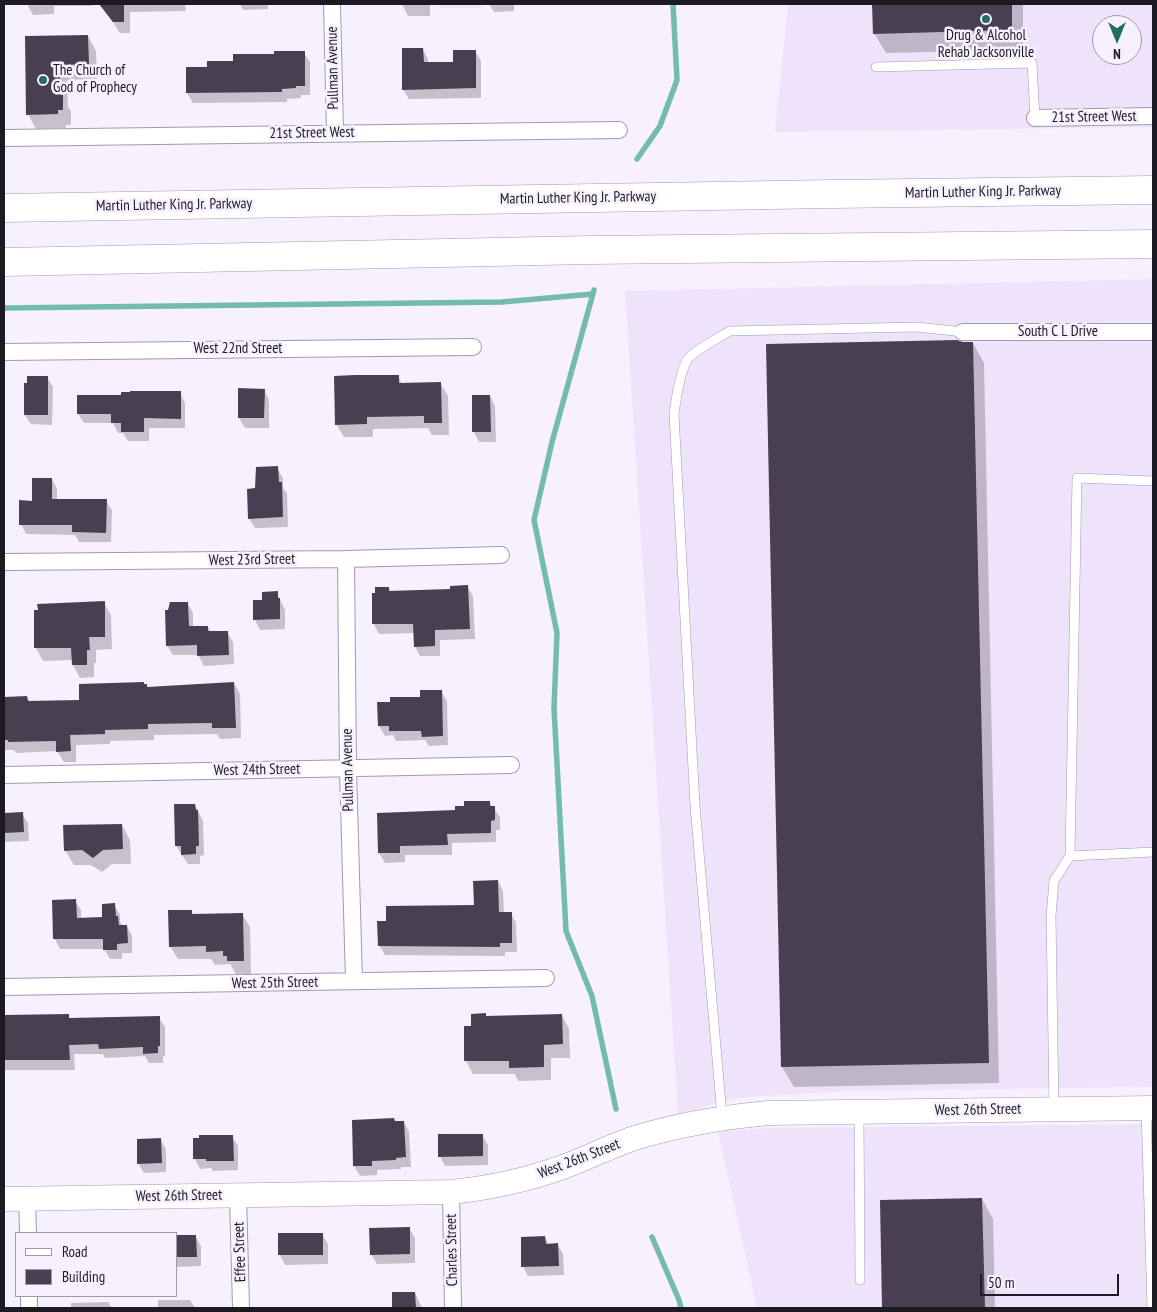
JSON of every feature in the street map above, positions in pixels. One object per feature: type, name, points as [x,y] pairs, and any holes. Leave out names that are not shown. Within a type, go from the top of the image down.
[{"type":"highway","name":"Martin Luther King Jr. Parkway","points":[[4,208],[1153,190]]},
{"type":"highway","points":[[4,262],[590,250],[1153,244]]},
{"type":"main road","name":"West 26th Street","points":[[15,1199],[451,1192],[484,1188],[529,1178],[563,1167],[636,1138],[722,1117],[769,1113],[1150,1108]]},
{"type":"street","name":"Pullman Avenue","points":[[332,4],[335,132]]},
{"type":"street","name":"21st Street West","points":[[1035,118],[1153,116]]},
{"type":"street","name":"21st Street West","points":[[4,138],[335,132],[619,130]]},
{"type":"street","name":"South C L Drive","points":[[963,332],[1153,332]]},
{"type":"street","name":"West 22nd Street","points":[[4,352],[473,347]]},
{"type":"street","name":"West 23rd Street","points":[[4,562],[346,559],[500,555]]},
{"type":"street","name":"Pullman Avenue","points":[[346,559],[348,769],[354,981]]},
{"type":"street","name":"West 24th Street","points":[[4,775],[511,765]]},
{"type":"street","name":"West 25th Street","points":[[4,987],[546,978]]},
{"type":"street","name":"Charles Street","points":[[451,1192],[453,1308]]},
{"type":"street","name":"Effee Street","points":[[238,1195],[241,1308]]},
{"type":"street","points":[[15,1199],[28,1232]]},
{"type":"lane","points":[[876,67],[1032,63],[1035,118]]},
{"type":"lane","points":[[722,1117],[695,806],[674,414],[677,392],[688,359],[710,342],[730,331],[917,327],[963,332]]},
{"type":"lane","points":[[1054,1108],[1051,916],[1054,880],[1070,856],[1077,478],[1153,481]]},
{"type":"lane","points":[[1070,856],[1153,852]]},
{"type":"lane","points":[[1150,1108],[1152,1308]]},
{"type":"lane","points":[[859,1112],[860,1280]]},
{"type":"shaded area","points":[[440,4],[481,4],[481,8],[440,8]]},
{"type":"shaded area","points":[[788,4],[1153,4],[1153,127],[775,132]]},
{"type":"shaded area","points":[[1153,279],[1153,1087],[848,1091],[737,1098],[678,1114],[625,291]]},
{"type":"shaded area","points":[[1153,1124],[1153,1308],[757,1308],[718,1132],[766,1128]]},
{"type":"building","points":[[99,4],[124,4],[124,22],[113,22]]},
{"type":"building","points":[[872,4],[1012,4],[1012,30],[873,34]]},
{"type":"building","name":"The Church of God of Prophecy","points":[[88,35],[89,64],[60,65],[60,95],[63,95],[63,110],[58,110],[58,114],[26,115],[25,36]]},
{"type":"building","points":[[402,48],[423,48],[424,62],[453,62],[453,50],[476,50],[476,88],[402,90]]},
{"type":"building","points":[[274,51],[305,51],[305,86],[282,89],[282,92],[186,93],[186,67],[207,67],[207,61],[233,61],[233,54],[274,54]]},
{"type":"building","points":[[957,340],[973,342],[989,1063],[781,1067],[766,344]]},
{"type":"building","points":[[399,375],[399,383],[441,382],[442,423],[424,423],[424,416],[367,417],[367,424],[335,425],[334,376]]},
{"type":"building","points":[[27,376],[48,376],[48,415],[24,415],[24,383],[27,383]]},
{"type":"building","points":[[238,388],[265,389],[264,418],[238,418]]},
{"type":"building","points":[[181,391],[181,419],[144,418],[144,432],[121,432],[121,423],[111,423],[111,414],[77,414],[77,395],[121,395],[121,392]]},
{"type":"building","points":[[472,395],[490,395],[491,432],[472,432]]},
{"type":"building","points":[[278,466],[279,482],[282,482],[283,517],[248,519],[247,489],[255,488],[256,467]]},
{"type":"building","points":[[32,478],[52,478],[52,499],[107,499],[106,533],[72,532],[72,525],[19,525],[19,500],[32,501]]},
{"type":"building","points":[[468,585],[470,629],[435,630],[435,646],[414,647],[413,624],[372,624],[372,593],[375,593],[375,587],[389,587],[389,591],[450,589],[450,586]]},
{"type":"building","points":[[278,591],[280,619],[253,620],[253,600],[262,600],[262,592]]},
{"type":"building","points":[[105,601],[105,637],[89,637],[90,650],[87,650],[87,665],[72,665],[71,648],[34,648],[34,610],[38,610],[37,604]]},
{"type":"building","points":[[170,602],[188,602],[189,626],[208,626],[208,631],[228,631],[229,655],[197,656],[197,645],[166,646],[165,610],[168,610]]},
{"type":"building","points":[[144,682],[144,684],[147,684],[147,687],[234,682],[236,728],[212,728],[212,723],[148,724],[148,729],[105,730],[105,734],[70,735],[71,751],[56,752],[56,741],[8,742],[8,740],[4,740],[4,697],[27,696],[28,701],[79,700],[79,684]]},
{"type":"building","points":[[420,690],[442,690],[443,736],[422,737],[421,731],[389,731],[389,726],[378,726],[377,702],[390,702],[390,697],[420,697]]},
{"type":"building","points":[[464,801],[490,801],[490,806],[495,806],[495,820],[491,821],[491,833],[447,834],[448,845],[400,846],[400,853],[378,853],[377,813],[455,810],[455,806],[464,806]]},
{"type":"building","points":[[174,804],[195,804],[196,810],[198,810],[199,846],[196,846],[196,854],[181,855],[181,846],[175,846]]},
{"type":"building","points":[[23,812],[24,832],[4,833],[4,813]]},
{"type":"building","points":[[122,824],[123,849],[103,850],[93,858],[82,850],[64,851],[63,825]]},
{"type":"building","points":[[498,880],[499,912],[512,912],[512,943],[500,943],[500,947],[378,946],[377,921],[386,921],[386,906],[474,905],[473,881]]},
{"type":"building","points":[[76,899],[77,918],[102,917],[102,904],[115,903],[119,925],[127,925],[128,943],[117,944],[117,950],[103,950],[103,939],[53,939],[52,900]]},
{"type":"building","points":[[168,910],[192,910],[192,914],[243,913],[244,961],[227,961],[227,956],[223,956],[223,951],[206,952],[206,946],[169,947]]},
{"type":"building","points":[[486,1013],[486,1016],[562,1014],[563,1044],[544,1045],[544,1067],[509,1068],[509,1061],[464,1061],[464,1026],[471,1026],[471,1014]]},
{"type":"building","points":[[69,1014],[69,1018],[160,1016],[160,1046],[158,1046],[158,1053],[143,1054],[143,1047],[99,1049],[98,1044],[69,1045],[70,1060],[4,1060],[4,1015]]},
{"type":"building","points":[[394,1118],[395,1121],[404,1121],[406,1157],[396,1158],[396,1160],[372,1161],[372,1166],[353,1166],[352,1120]]},
{"type":"building","points":[[438,1134],[483,1134],[483,1156],[438,1157]]},
{"type":"building","points":[[199,1135],[233,1135],[234,1161],[193,1159],[193,1138],[199,1138]]},
{"type":"building","points":[[161,1138],[162,1163],[137,1164],[137,1139]]},
{"type":"building","points":[[982,1198],[985,1308],[882,1308],[880,1200]]},
{"type":"building","points":[[410,1227],[410,1254],[370,1255],[369,1228]]},
{"type":"building","points":[[278,1233],[323,1233],[323,1255],[278,1255]]},
{"type":"building","points":[[178,1235],[196,1235],[197,1257],[178,1257]]},
{"type":"building","points":[[545,1236],[546,1244],[558,1243],[559,1266],[521,1267],[521,1237]]},
{"type":"building","points":[[392,1292],[415,1292],[416,1308],[392,1308]]},
{"type":"waterway","points":[[637,159],[660,126],[677,80],[673,4]]},
{"type":"waterway","points":[[594,290],[552,442],[534,520],[557,633],[554,708],[566,931],[592,996],[616,1109]]},
{"type":"waterway","points":[[4,308],[502,302],[593,294]]},
{"type":"waterway","points":[[652,1237],[681,1308]]},
{"type":"place","name":"Drug & Alcohol Rehab Jacksonville","points":[[986,19]]},
{"type":"place","name":"The Church of God of Prophecy","points":[[43,80]]}]
